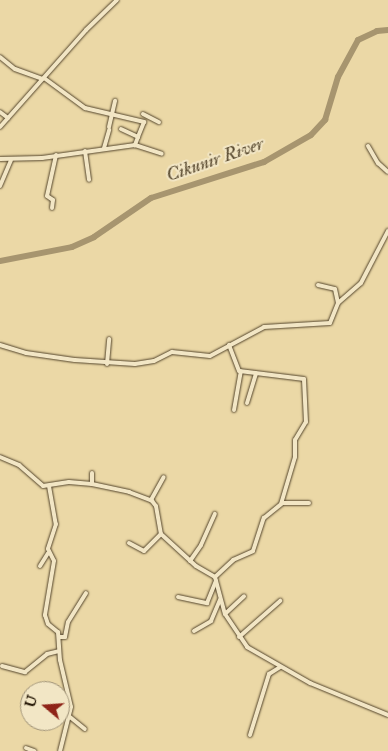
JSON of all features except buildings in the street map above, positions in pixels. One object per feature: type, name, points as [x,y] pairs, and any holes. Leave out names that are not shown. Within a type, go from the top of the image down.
[{"type":"street","points":[[0,127],[43,78],[117,0]]},
{"type":"street","points":[[0,57],[15,69],[43,78],[82,106],[140,121],[145,124],[135,145]]},
{"type":"street","points":[[104,148],[115,101]]},
{"type":"street","points":[[140,121],[146,108]]},
{"type":"street","points":[[0,112],[8,118]]},
{"type":"street","points":[[143,114],[159,122]]},
{"type":"street","points":[[121,129],[138,137]]},
{"type":"street","points":[[0,159],[12,160],[135,145],[162,154]]},
{"type":"street","points":[[368,146],[378,163],[388,172]]},
{"type":"street","points":[[86,151],[89,180]]},
{"type":"street","points":[[52,208],[53,200],[47,196],[56,155]]},
{"type":"street","points":[[0,186],[12,160]]},
{"type":"street","points":[[0,344],[26,353],[107,364],[146,362],[172,352],[206,357],[264,328],[330,323],[338,303],[361,283],[388,231]]},
{"type":"street","points":[[318,285],[336,289],[338,303]]},
{"type":"street","points":[[107,364],[109,339]]},
{"type":"street","points":[[178,597],[207,602],[216,579],[233,560],[253,551],[264,518],[282,502],[295,457],[295,440],[306,422],[305,381],[241,372],[237,369],[229,345]]},
{"type":"street","points":[[234,410],[241,372]]},
{"type":"street","points":[[247,403],[256,373]]},
{"type":"street","points":[[0,457],[19,466],[40,484],[49,486],[69,482],[92,484],[151,500],[156,506],[161,534],[190,561],[216,579],[225,614],[238,637],[251,650],[317,686],[388,715]]},
{"type":"street","points":[[92,473],[92,484]]},
{"type":"street","points":[[151,500],[164,477]]},
{"type":"street","points":[[40,566],[48,553],[56,524],[49,486]]},
{"type":"street","points":[[282,502],[308,503]]},
{"type":"street","points":[[190,561],[215,514]]},
{"type":"street","points":[[129,543],[144,551],[161,534]]},
{"type":"street","points":[[48,553],[54,561],[45,615],[59,637],[59,651],[64,681]]},
{"type":"street","points":[[59,637],[65,637],[68,622],[73,618],[86,593]]},
{"type":"street","points":[[225,614],[244,596]]},
{"type":"street","points":[[194,631],[211,621],[220,598]]},
{"type":"street","points":[[238,637],[280,601]]},
{"type":"street","points":[[2,666],[26,672],[47,654],[59,651]]},
{"type":"street","points":[[250,734],[269,674],[280,667]]},
{"type":"street","points":[[70,717],[85,729]]},
{"type":"street","points":[[60,751],[66,731]]},
{"type":"street","points":[[26,748],[34,751]]},
{"type":"waterway","name":"Cikunir River","points":[[0,261],[72,247],[94,237],[151,198],[264,162],[311,135],[325,120],[338,77],[358,40],[377,31],[388,30]]}]
